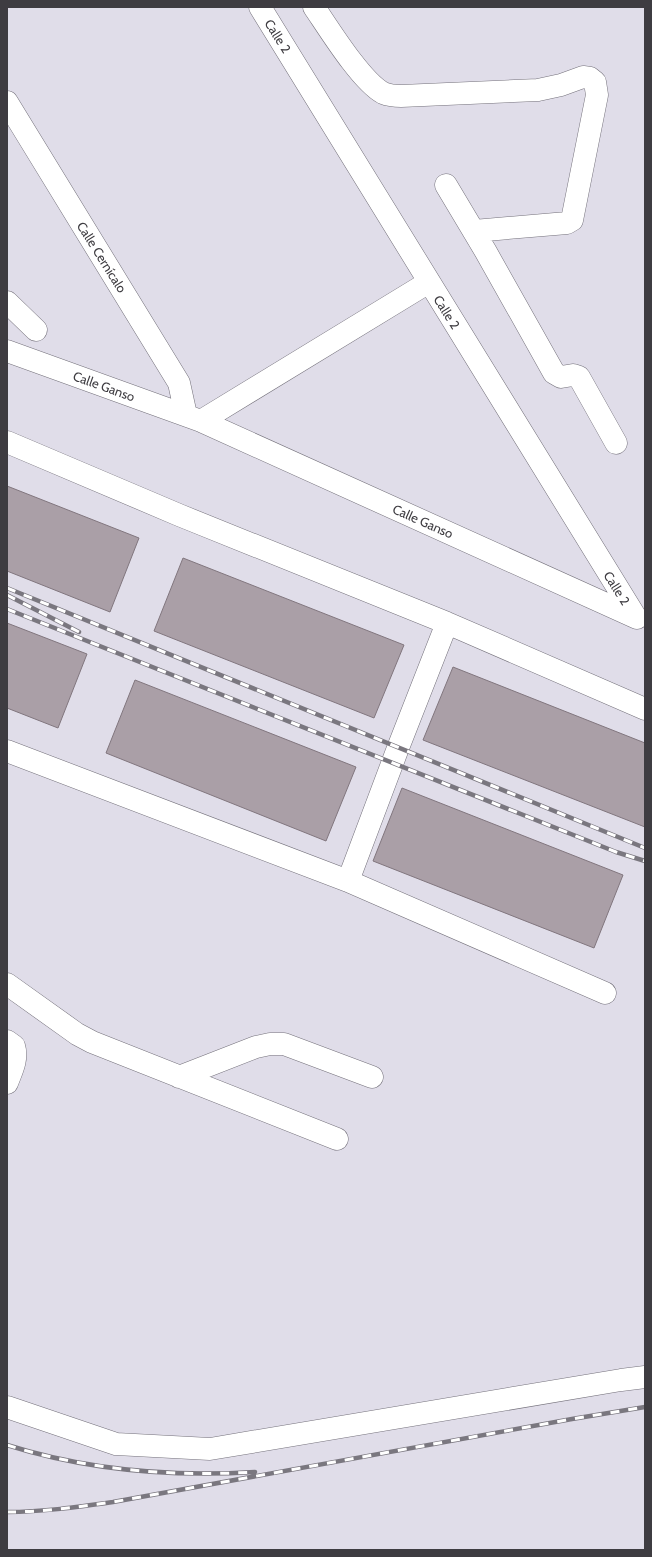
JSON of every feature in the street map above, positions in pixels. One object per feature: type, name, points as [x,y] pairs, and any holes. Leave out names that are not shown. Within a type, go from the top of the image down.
[{"type":"street","name":"Calle 2","points":[[260,7],[429,282],[640,619]]},
{"type":"street","points":[[314,7],[338,43],[364,76],[378,90],[385,94],[401,96],[538,90],[561,85],[583,77],[590,78],[595,82],[597,95],[572,220],[567,223],[474,231]]},
{"type":"street","name":"Calle Cernícalo","points":[[7,102],[179,383],[193,418]]},
{"type":"street","points":[[446,185],[474,231],[554,373],[561,377],[573,375],[579,377],[616,443]]},
{"type":"street","points":[[193,418],[429,282]]},
{"type":"street","points":[[7,302],[36,330]]},
{"type":"street","name":"Calle Ganso","points":[[7,351],[193,418],[640,619]]},
{"type":"street","points":[[7,442],[179,515],[447,624],[645,709]]},
{"type":"street","points":[[348,881],[447,624]]},
{"type":"street","points":[[7,751],[348,881],[605,993]]},
{"type":"street","points":[[7,984],[77,1034],[92,1042],[337,1139]]},
{"type":"street","points":[[7,1041],[14,1046],[16,1054],[14,1067],[7,1083]]},
{"type":"street","points":[[179,1076],[256,1047],[270,1044],[284,1044],[372,1077]]},
{"type":"street","points":[[7,1407],[116,1444],[210,1449],[645,1377]]},
{"type":"building","points":[[7,486],[139,538],[110,612],[7,571]]},
{"type":"building","points":[[183,558],[404,645],[374,718],[154,631]]},
{"type":"building","points":[[7,623],[87,654],[58,728],[7,708]]},
{"type":"building","points":[[453,667],[645,743],[645,827],[423,740]]},
{"type":"building","points":[[135,680],[356,767],[326,841],[106,753]]},
{"type":"building","points":[[402,788],[623,875],[594,948],[373,861]]},
{"type":"railway","points":[[7,588],[645,848]]},
{"type":"railway","points":[[7,595],[79,632]]},
{"type":"railway","points":[[7,609],[616,852],[645,861]]},
{"type":"railway","points":[[7,1512],[47,1510],[113,1502],[645,1407]]},
{"type":"railway","points":[[7,1445],[37,1454],[98,1466],[130,1470],[192,1473],[255,1472]]}]
